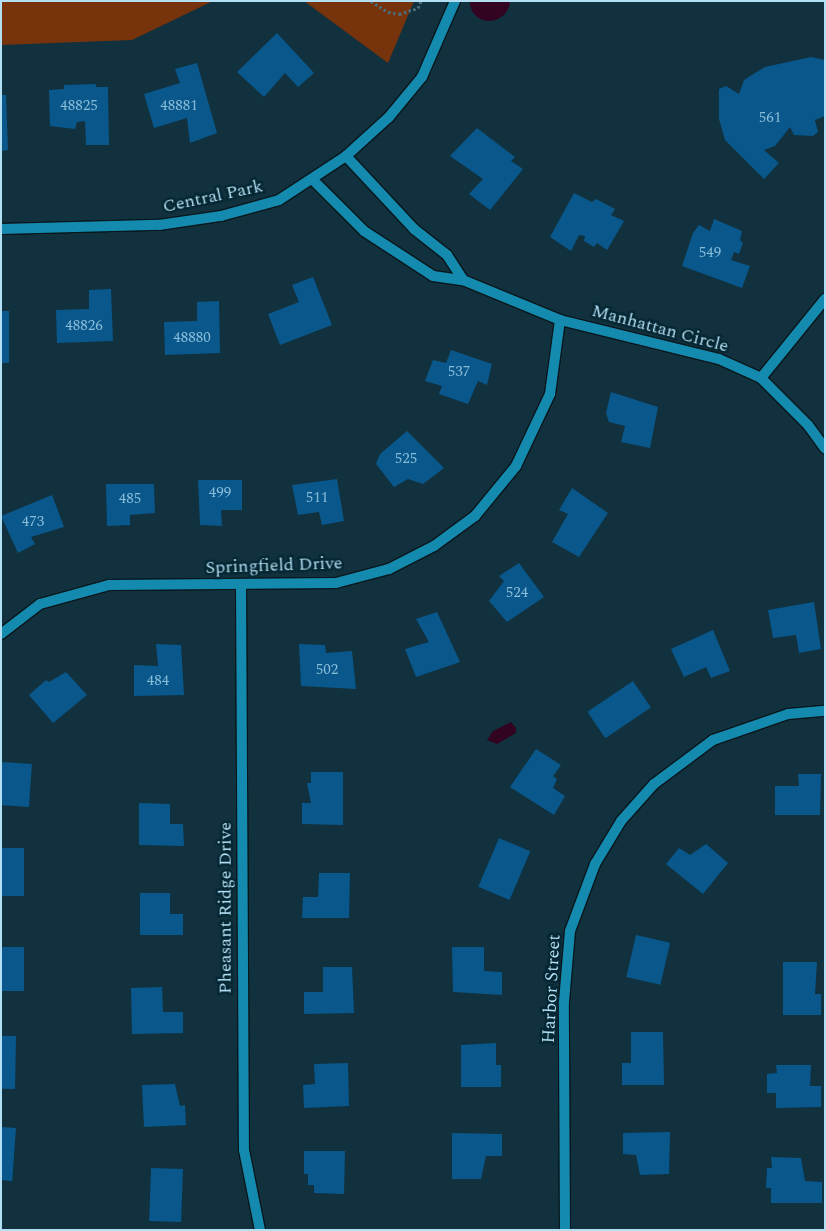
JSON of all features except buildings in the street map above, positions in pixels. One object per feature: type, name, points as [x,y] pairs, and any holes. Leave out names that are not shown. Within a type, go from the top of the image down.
[{"type":"street","name":"Central Park","points":[[1,229],[159,225],[221,216],[279,200],[346,156],[389,117],[422,77],[455,1]]},
{"type":"street","points":[[346,156],[414,230],[447,255],[462,280]]},
{"type":"street","name":"Manhattan Circle","points":[[312,179],[364,232],[433,276],[462,280],[560,320],[719,359],[761,378],[808,425],[825,448]]},
{"type":"street","points":[[761,378],[825,299]]},
{"type":"street","name":"Springfield Drive","points":[[1,634],[40,604],[109,585],[336,583],[389,569],[434,546],[475,516],[516,466],[550,394],[560,320]]},
{"type":"street","name":"Pheasant Ridge Drive","points":[[241,585],[244,1150],[260,1230]]},
{"type":"street","name":"Harbor Street","points":[[565,1230],[564,1002],[570,931],[595,864],[622,821],[654,784],[713,740],[788,714],[825,711]]},
{"type":"path","points":[[372,1],[388,12],[399,14],[418,8],[421,1]]},
{"type":"shaded area","points":[[1,1],[213,1],[132,40],[1,45]]},
{"type":"shaded area","points":[[304,1],[414,1],[388,63]]},
{"type":"shaded area","points":[[511,722],[516,728],[516,733],[497,744],[487,740],[493,731]]}]
